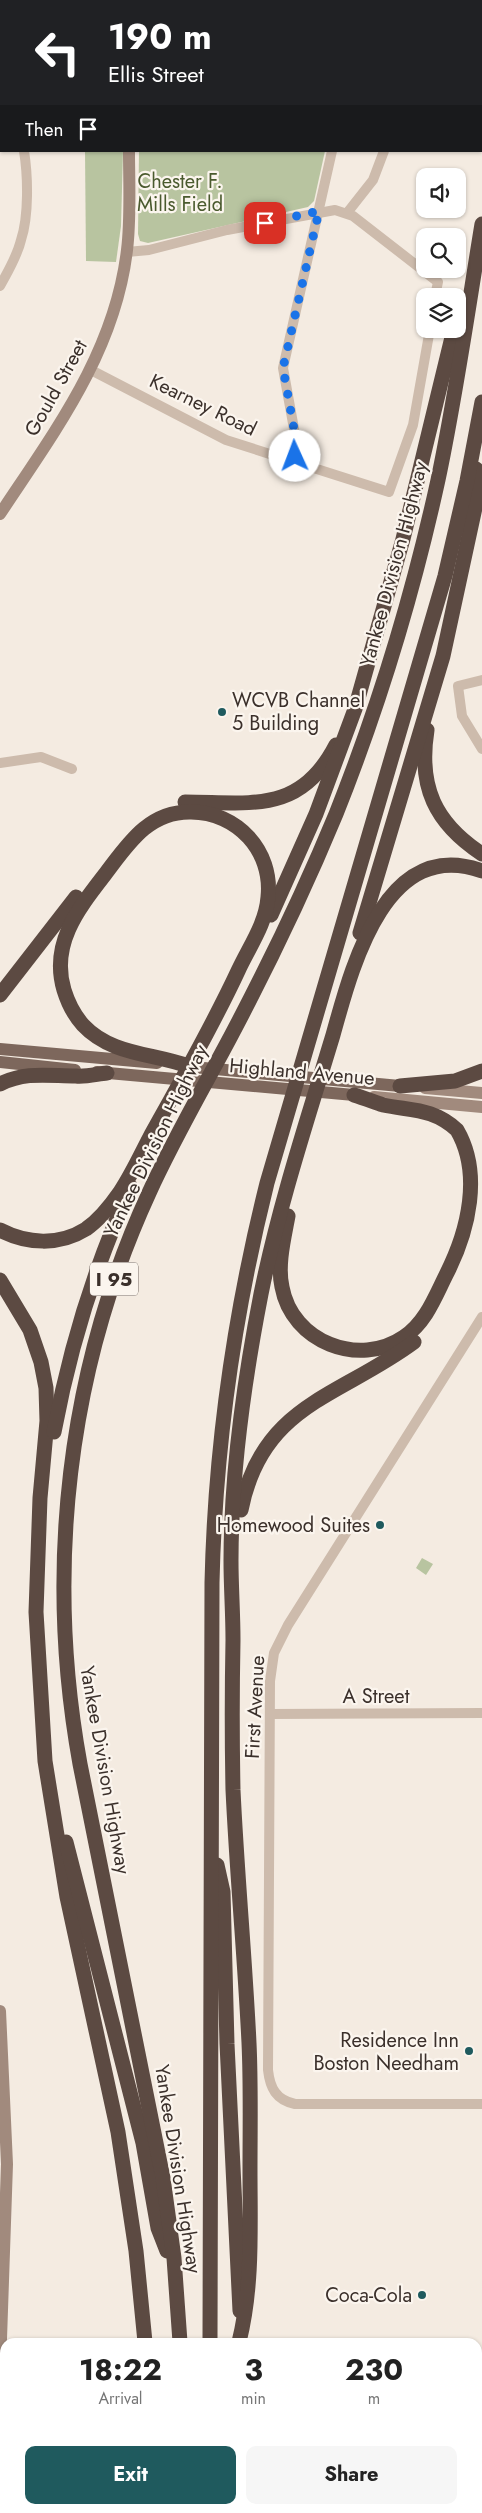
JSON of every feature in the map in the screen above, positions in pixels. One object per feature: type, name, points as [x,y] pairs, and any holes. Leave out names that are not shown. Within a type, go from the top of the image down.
[{"type":"highway","name":"Yankee Division Highway","points":[[180,2338],[175,2274],[161,2170],[69,1700],[64,1634],[63,1570],[70,1472],[94,1344],[127,1243],[168,1154],[262,975],[297,902],[339,806],[383,684],[411,592],[437,483],[482,224]]},
{"type":"highway","points":[[466,295],[475,270]]},
{"type":"highway","points":[[230,991],[242,973],[265,928],[316,814],[341,749],[398,555],[452,338]]},
{"type":"highway","name":"Yankee Division Highway","points":[[210,2338],[211,1599],[214,1517],[226,1389],[240,1302],[276,1152],[442,584],[482,402]]},
{"type":"highway","points":[[478,427],[475,508],[435,684],[425,744],[425,772],[436,809],[449,828],[482,854]]},
{"type":"highway","points":[[0,995],[135,821],[152,810],[176,803],[257,803],[280,798],[294,791],[311,778],[333,750],[362,679]]},
{"type":"highway","points":[[233,1588],[231,1564],[234,1502],[250,1358],[280,1212],[300,1138],[311,1109],[348,985],[356,947],[435,684]]},
{"type":"highway","points":[[0,1230],[22,1239],[45,1241],[72,1236],[90,1225],[122,1188],[230,991],[262,923],[268,903],[268,882],[262,858],[247,834],[218,816],[186,812],[160,818],[135,836],[77,912],[64,938],[60,966],[62,984],[70,1006],[89,1031],[101,1040],[122,1050],[188,1066]]},
{"type":"highway","points":[[348,985],[378,914],[389,898],[404,883],[416,874],[438,866],[463,866],[482,871]]},
{"type":"highway","points":[[400,1086],[455,1081],[482,1071]]},
{"type":"highway","points":[[0,1084],[16,1077],[32,1074],[78,1076],[107,1072]]},
{"type":"highway","points":[[311,1109],[286,1228],[280,1276],[283,1293],[298,1321],[324,1342],[353,1350],[386,1346],[413,1330],[428,1311],[475,1218],[480,1203],[481,1181],[478,1164],[471,1147],[449,1123],[419,1109],[384,1105],[354,1095]]},
{"type":"highway","points":[[39,1529],[56,1423],[79,1326],[113,1228],[169,1105]]},
{"type":"highway","points":[[240,2338],[249,2286],[250,2080],[233,1787],[233,1588],[237,1534],[244,1497],[255,1464],[270,1441],[288,1421],[304,1408],[402,1350],[422,1335],[437,1315],[478,1234]]},
{"type":"highway","points":[[0,1280],[30,1330],[44,1379],[47,1421],[40,1498],[37,1628],[47,1770],[64,1880],[118,2132],[135,2245],[145,2338]]},
{"type":"highway","points":[[45,1740],[69,1853],[143,2144],[158,2228],[175,2274]]},
{"type":"highway","points":[[211,1832],[223,1892],[223,1950],[234,2234],[244,2338]]},
{"type":"main road","name":"Gould Street","points":[[0,514],[60,425],[91,370],[114,310],[127,252],[129,152]]},
{"type":"main road","points":[[0,1049],[171,1062]]},
{"type":"main road","name":"Highland Avenue","points":[[0,1062],[482,1107]]},
{"type":"main road","name":"Highland Avenue","points":[[188,1066],[482,1094]]},
{"type":"main road","points":[[0,2011],[7,2164],[3,2338]]},
{"type":"street","points":[[0,286],[15,257],[23,234],[26,213],[24,152]]},
{"type":"street","points":[[294,462],[296,440],[283,368],[332,152]]},
{"type":"street","points":[[348,213],[374,180],[384,152]]},
{"type":"street","points":[[127,252],[149,250],[227,230],[319,211],[336,210],[348,213],[438,282],[437,288]]},
{"type":"street","name":"Kearney Road","points":[[91,370],[218,436],[389,492],[413,426],[428,338]]},
{"type":"street","points":[[482,680],[458,686],[462,716],[482,749]]},
{"type":"street","points":[[0,763],[41,757],[72,769]]},
{"type":"street","name":"First Avenue","points":[[482,1317],[279,1641],[271,1666],[268,2070],[271,2086],[277,2096],[285,2102],[300,2105],[482,2104]]},
{"type":"street","name":"A Street","points":[[270,1714],[482,1713]]},
{"type":"green space","points":[[85,152],[123,152],[121,226],[116,262],[86,261]]},
{"type":"green space","name":"Chester F. Mills Field","points":[[139,152],[325,152],[314,201],[308,207],[148,243],[140,241],[138,234]]},
{"type":"green space","points":[[422,1558],[433,1564],[426,1575],[416,1568]]},
{"type":"place","name":"WCVB Channel 5 Building","points":[[222,712]]},
{"type":"place","name":"Homewood Suites","points":[[380,1525]]},
{"type":"place","name":"Residence Inn Boston Needham","points":[[469,2051]]},
{"type":"place","name":"Coca-Cola","points":[[422,2295]]},
{"type":"route","points":[[265,223],[319,211],[283,368],[283,379],[296,440],[295,456]]}]
